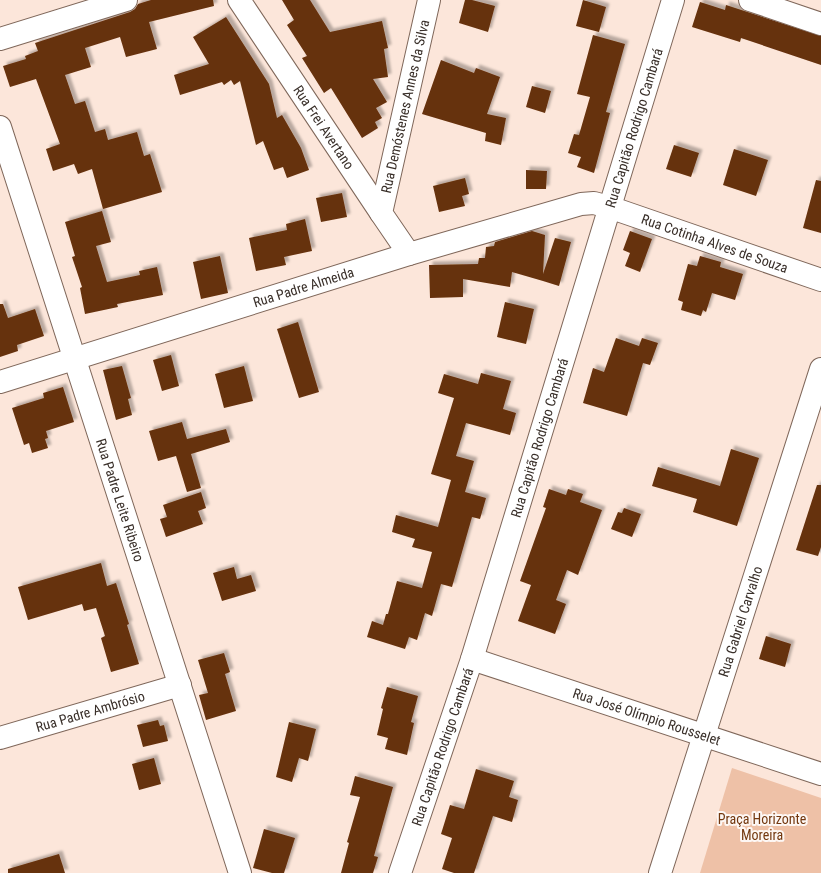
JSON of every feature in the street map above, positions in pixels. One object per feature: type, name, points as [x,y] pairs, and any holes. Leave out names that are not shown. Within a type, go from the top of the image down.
[{"type":"street","points":[[0,39],[126,0]]},
{"type":"street","name":"Rua Frei Avertano","points":[[239,0],[380,213],[410,254]]},
{"type":"street","name":"Rua Demóstenes Annes da Silva","points":[[380,213],[430,0]]},
{"type":"street","name":"Rua Capitão Rodrigo Cambará","points":[[400,873],[472,659],[672,0]]},
{"type":"street","points":[[750,0],[821,24]]},
{"type":"street","name":"Rua Padre Leite Ribeiro","points":[[0,127],[240,873]]},
{"type":"street","name":"Rua Padre Almeida","points":[[0,382],[410,254],[581,204],[594,203],[609,207]]},
{"type":"street","name":"Rua Cotinha Alves de Souza","points":[[609,207],[821,280]]},
{"type":"street","name":"Rua Gabriel Carvalho","points":[[660,873],[821,369]]},
{"type":"street","name":"Rua José Olímpio Rousselet","points":[[472,659],[821,774]]},
{"type":"street","name":"Rua Padre Ambrósio","points":[[0,738],[180,685]]},
{"type":"green space","name":"Praça Horizonte Moreira","points":[[732,768],[821,798],[821,873],[700,873]]},
{"type":"building","points":[[151,0],[213,0],[214,6],[149,22],[157,49],[126,57],[120,37],[85,48],[91,67],[65,75],[75,104],[85,101],[95,132],[105,129],[108,140],[137,132],[144,156],[150,154],[162,192],[103,209],[92,169],[78,174],[74,164],[53,171],[46,149],[60,144],[36,79],[10,87],[3,66],[26,59],[25,56],[38,51],[35,43],[130,12],[135,9],[138,4]]},
{"type":"building","points":[[282,0],[310,0],[330,32],[382,21],[388,48],[384,49],[388,77],[373,79],[387,102],[376,108],[382,118],[375,122],[378,128],[362,138],[331,88],[324,93],[302,58],[307,56],[287,25],[294,20]]},
{"type":"building","points":[[465,0],[472,0],[495,6],[488,32],[459,23]]},
{"type":"building","points":[[583,0],[606,7],[599,32],[576,26]]},
{"type":"building","points":[[700,2],[725,10],[726,5],[821,36],[821,65],[741,38],[740,42],[692,27]]},
{"type":"building","points":[[226,17],[269,84],[277,118],[282,115],[301,148],[309,170],[287,178],[283,167],[274,170],[263,141],[256,145],[240,81],[234,85],[231,80],[224,85],[222,82],[180,95],[174,75],[209,64],[193,37]]},
{"type":"building","points":[[593,35],[625,44],[606,112],[610,113],[594,173],[577,167],[581,157],[568,153],[574,134],[579,135],[590,97],[577,94]]},
{"type":"building","points":[[441,60],[474,73],[476,68],[500,77],[487,114],[506,118],[501,145],[485,141],[486,133],[422,114]]},
{"type":"building","points":[[532,86],[551,91],[545,113],[526,107]]},
{"type":"building","points":[[674,145],[699,153],[691,177],[666,169]]},
{"type":"building","points":[[734,149],[768,160],[756,196],[723,185]]},
{"type":"building","points":[[526,170],[547,171],[546,189],[526,189]]},
{"type":"building","points":[[465,178],[469,194],[462,196],[465,206],[439,212],[433,186]]},
{"type":"building","points":[[816,180],[821,181],[821,233],[803,228]]},
{"type":"building","points":[[342,193],[347,217],[321,222],[316,198]]},
{"type":"building","points":[[102,211],[111,242],[96,246],[107,282],[140,275],[139,271],[157,267],[163,295],[117,304],[118,307],[85,314],[80,288],[82,287],[72,257],[75,256],[65,222]]},
{"type":"building","points":[[305,219],[312,251],[284,257],[286,265],[256,271],[249,238],[287,230],[286,224]]},
{"type":"building","points":[[532,231],[545,235],[543,274],[555,238],[571,242],[559,286],[512,272],[510,287],[463,279],[463,297],[430,298],[429,265],[478,264],[479,258],[485,258],[486,247],[494,246],[495,242]]},
{"type":"building","points":[[630,231],[652,239],[640,272],[625,266],[630,253],[623,250]]},
{"type":"building","points":[[220,256],[228,293],[201,299],[193,262]]},
{"type":"building","points":[[700,256],[721,262],[720,267],[743,274],[735,300],[712,293],[706,312],[703,310],[701,316],[681,310],[683,302],[678,300],[688,264],[697,266]]},
{"type":"building","points":[[505,302],[534,309],[526,344],[497,337]]},
{"type":"building","points":[[0,304],[3,304],[8,318],[35,309],[44,336],[17,345],[18,351],[0,357]]},
{"type":"building","points":[[298,322],[319,392],[299,398],[277,329]]},
{"type":"building","points":[[616,338],[639,346],[642,338],[658,343],[650,365],[643,363],[627,416],[583,403],[593,368],[604,372]]},
{"type":"building","points":[[171,355],[179,386],[162,391],[153,360]]},
{"type":"building","points":[[122,366],[131,398],[128,399],[132,415],[116,420],[103,370]]},
{"type":"building","points":[[244,366],[253,401],[224,408],[215,374]]},
{"type":"building","points":[[481,373],[511,381],[503,409],[516,413],[510,435],[466,423],[456,456],[474,461],[465,492],[486,498],[480,519],[472,517],[452,587],[441,584],[432,616],[425,613],[417,640],[409,637],[405,649],[367,637],[372,621],[383,625],[386,614],[388,614],[397,581],[422,588],[432,552],[412,547],[415,539],[392,532],[396,515],[438,527],[451,480],[431,474],[454,398],[438,393],[444,374],[478,384]]},
{"type":"building","points":[[63,387],[74,422],[46,431],[48,438],[45,439],[48,448],[32,453],[29,443],[24,445],[12,408],[44,398],[43,393]]},
{"type":"building","points":[[182,422],[187,439],[226,429],[230,442],[191,454],[201,488],[187,492],[176,456],[158,461],[149,431]]},
{"type":"building","points":[[731,449],[759,458],[737,526],[693,512],[697,499],[652,486],[658,467],[720,486]]},
{"type":"building","points":[[817,485],[821,485],[821,547],[818,556],[796,550]]},
{"type":"building","points":[[549,489],[566,495],[568,489],[583,494],[580,502],[602,510],[578,575],[567,570],[556,600],[566,604],[555,634],[518,621],[531,585],[520,581],[546,508],[543,507]]},
{"type":"building","points":[[201,492],[206,508],[198,511],[203,524],[166,537],[160,519],[167,517],[163,505]]},
{"type":"building","points":[[624,508],[641,514],[632,537],[611,529],[618,512],[622,513]]},
{"type":"building","points":[[101,563],[107,586],[116,583],[129,624],[127,625],[139,664],[111,672],[101,638],[105,636],[96,608],[84,611],[82,604],[28,620],[18,587]]},
{"type":"building","points":[[234,567],[237,579],[251,575],[256,591],[222,601],[213,573]]},
{"type":"building","points":[[766,636],[791,644],[785,667],[759,659]]},
{"type":"building","points":[[224,653],[230,672],[225,674],[236,711],[206,720],[199,695],[208,693],[198,660]]},
{"type":"building","points":[[387,687],[418,696],[411,722],[414,723],[407,755],[385,749],[388,738],[377,735],[383,709],[381,708]]},
{"type":"building","points":[[158,720],[160,726],[164,725],[168,741],[143,747],[137,725]]},
{"type":"building","points":[[289,722],[316,729],[308,761],[299,758],[292,782],[276,777]]},
{"type":"building","points":[[154,758],[161,784],[139,790],[132,764]]},
{"type":"building","points":[[476,769],[514,781],[509,797],[518,800],[512,822],[493,816],[474,873],[454,873],[442,869],[452,838],[441,834],[450,805],[464,809]]},
{"type":"building","points":[[355,776],[393,787],[374,856],[378,857],[373,873],[341,873],[349,843],[347,842],[360,797],[350,795]]},
{"type":"building","points":[[264,829],[295,838],[284,873],[272,873],[253,868]]},
{"type":"building","points":[[59,854],[65,873],[8,873],[8,869]]}]
